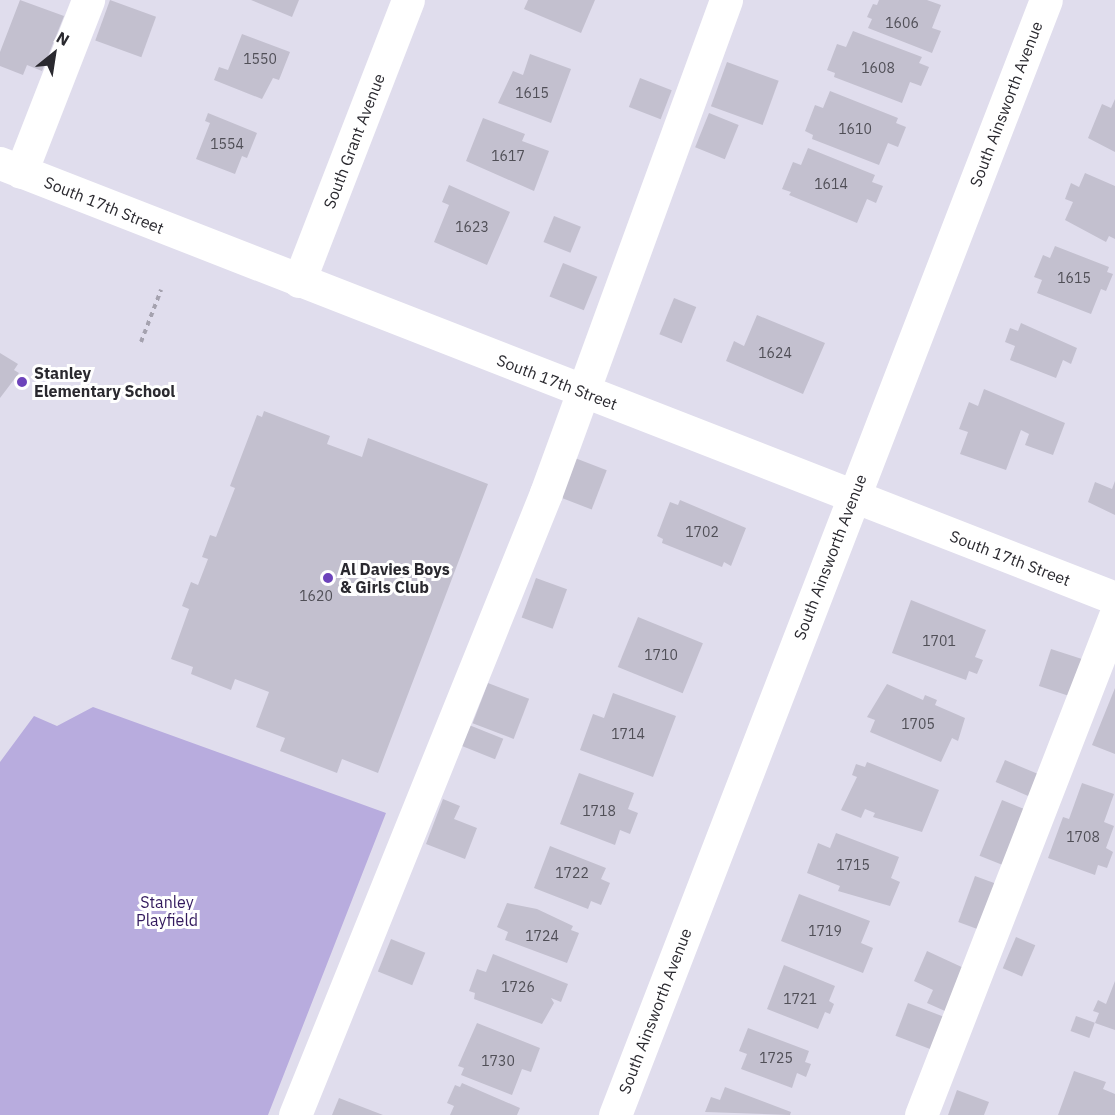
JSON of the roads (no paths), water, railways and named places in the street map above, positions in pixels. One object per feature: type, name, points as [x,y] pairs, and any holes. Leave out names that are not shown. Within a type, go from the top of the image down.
[{"type":"street","points":[[10,167],[88,0]]},
{"type":"street","name":"South Grant Avenue","points":[[299,281],[408,0]]},
{"type":"street","points":[[295,1115],[546,493],[726,0]]},
{"type":"street","name":"South Ainsworth Avenue","points":[[615,1115],[1046,0]]},
{"type":"street","name":"South 17th Street","points":[[10,167],[853,498],[1115,598]]},
{"type":"street","points":[[921,1115],[1115,616]]},
{"type":"place","name":"Stanley Elementary School","points":[[22,382]]},
{"type":"place","name":"Al Davies Boys & Girls Club","points":[[328,578]]},
{"type":"park label","name":"Stanley Playfield","points":[[167,911]]}]
